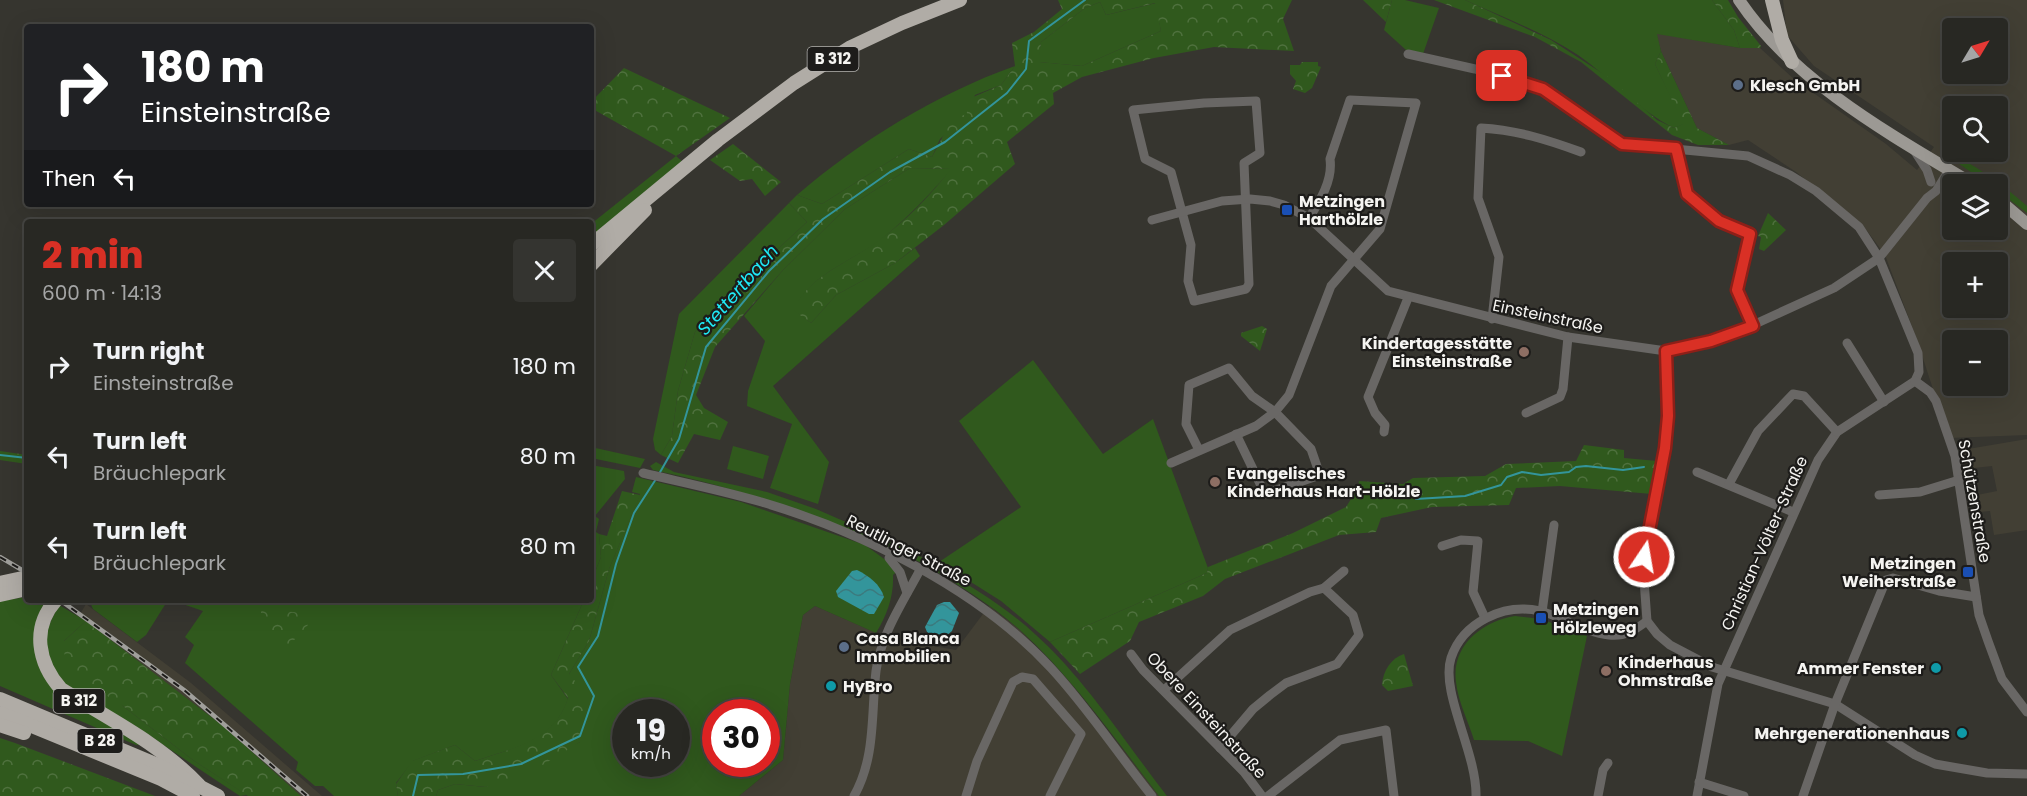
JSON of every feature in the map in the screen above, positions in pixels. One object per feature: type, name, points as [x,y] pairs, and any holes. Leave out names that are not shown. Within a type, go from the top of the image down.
[{"type":"highway","name":"B 312","points":[[594,243],[762,105],[851,47],[960,0]]},
{"type":"highway","points":[[1772,0],[1782,40],[1792,63]]},
{"type":"highway","name":"B 312","points":[[594,262],[670,182]]},
{"type":"highway","points":[[0,583],[24,578]]},
{"type":"highway","points":[[0,595],[24,590]]},
{"type":"highway","name":"B 312","points":[[54,603],[44,617],[39,644],[45,668],[52,679],[60,689],[158,749],[181,766],[196,791]]},
{"type":"highway","name":"B 28","points":[[0,699],[160,766],[196,791]]},
{"type":"highway","name":"B 28","points":[[0,713],[75,746],[161,779],[218,796]]},
{"type":"highway","name":"B 28","points":[[0,724],[53,743],[75,746]]},
{"type":"main road","points":[[1739,0],[1762,31],[1792,63],[1912,147],[1956,174]]},
{"type":"main road","points":[[2008,208],[2027,224]]},
{"type":"street","points":[[1408,54],[1475,69],[1543,89],[1622,144],[1748,156],[1790,175],[1821,195],[1859,227],[1879,258],[1918,353],[1919,372],[1915,381]]},
{"type":"street","points":[[1171,463],[1256,426],[1275,412],[1289,395],[1331,286],[1380,230],[1416,103],[1350,100],[1330,159],[1331,167],[1323,196],[1309,218]]},
{"type":"street","points":[[1256,101],[1260,153],[1244,164],[1244,199],[1245,238],[1249,258],[1246,289],[1203,301],[1194,301],[1188,281],[1191,245],[1171,172],[1145,159],[1133,110],[1204,103],[1256,101]]},
{"type":"street","points":[[1492,319],[1499,257],[1479,198],[1481,128],[1507,129],[1581,152]]},
{"type":"street","points":[[1912,147],[1927,170],[1930,184]]},
{"type":"street","points":[[1676,148],[1687,194],[1719,221],[1750,234],[1737,290],[1753,326]]},
{"type":"street","name":"Einsteinstraße","points":[[1927,198],[1930,184],[1945,168]]},
{"type":"street","name":"Einsteinstraße","points":[[1152,220],[1222,201],[1244,199],[1284,205],[1309,218],[1382,287],[1408,298],[1568,337],[1666,351],[1711,341],[1753,326],[1834,288],[1879,258],[1927,198],[1936,191],[1945,168]]},
{"type":"street","points":[[1384,432],[1385,425],[1375,413],[1368,398],[1408,298]]},
{"type":"street","points":[[1526,413],[1560,397],[1563,389],[1568,337]]},
{"type":"street","points":[[1847,343],[1884,402]]},
{"type":"street","points":[[1666,351],[1668,416],[1665,448],[1643,566],[1647,621],[1670,645],[1723,672],[1835,704],[1915,755],[1935,764],[1987,773],[2027,774]]},
{"type":"street","points":[[1199,450],[1186,424],[1189,385],[1214,372],[1229,368],[1252,396],[1275,412],[1311,449],[1320,475],[1265,494],[1236,434]]},
{"type":"street","name":"Christian-Völter-Straße","points":[[1697,796],[1718,684],[1818,460],[1837,432],[1915,381]]},
{"type":"street","name":"Schützenstraße","points":[[1915,381],[1930,392],[1936,401],[1955,456],[1979,615],[1998,669],[2027,712]]},
{"type":"street","points":[[1729,484],[1758,431],[1793,394],[1804,396],[1837,432]]},
{"type":"street","points":[[1696,472],[1793,512]]},
{"type":"street","name":"Reutlinger Straße","points":[[643,473],[759,501],[795,513],[884,551],[963,592],[1027,644],[1091,714],[1152,796]]},
{"type":"street","points":[[1879,495],[1920,492],[1959,480]]},
{"type":"street","points":[[1542,612],[1554,525]]},
{"type":"street","points":[[1442,546],[1461,540],[1478,541],[1473,592],[1485,618]]},
{"type":"street","points":[[884,551],[900,572],[907,593]]},
{"type":"street","points":[[854,796],[870,753],[880,652],[920,570]]},
{"type":"street","points":[[1164,690],[1230,630],[1310,592],[1324,588],[1344,571]]},
{"type":"street","points":[[1803,796],[1835,704],[1886,580],[1893,578],[1938,591],[1976,597]]},
{"type":"street","points":[[1220,748],[1256,707],[1286,683],[1337,664],[1359,635],[1353,615],[1324,588]]},
{"type":"street","points":[[1476,796],[1475,770],[1450,690],[1449,675],[1451,659],[1469,630],[1485,618],[1513,610],[1542,612],[1610,635],[1632,632],[1647,621]]},
{"type":"street","name":"Obere Einsteinstraße","points":[[1131,654],[1143,670],[1220,748],[1262,796]]},
{"type":"street","points":[[966,796],[977,761],[1013,682],[1022,677],[1033,679],[1081,734],[1050,796]]},
{"type":"street","points":[[1268,796],[1340,740],[1386,730],[1394,796]]},
{"type":"street","points":[[1598,796],[1603,771],[1608,762]]},
{"type":"street","points":[[1699,782],[1744,796]]},
{"type":"shaded area","points":[[1783,0],[2027,0],[2027,435],[1949,438],[1916,337],[1885,255],[1862,224],[1796,172],[1748,140],[1729,145],[1697,128],[1661,51],[1656,33],[1740,48],[1760,48],[1795,80],[1886,144],[1917,170],[1934,147],[1814,66],[1787,35]]},
{"type":"shaded area","points":[[2027,439],[2027,530],[1994,535],[1990,511],[1979,512],[1977,495],[1997,491],[1992,466],[1965,469],[1962,450]]},
{"type":"shaded area","points":[[86,604],[191,683],[322,796],[301,796],[223,726],[79,616]]},
{"type":"shaded area","points":[[815,606],[888,638],[956,650],[989,606],[1019,629],[1070,682],[1159,796],[739,796],[762,777],[780,777],[790,684],[803,615]]},
{"type":"green space","points":[[1058,0],[1292,0],[1283,19],[1294,51],[1214,47],[1154,58],[1082,77],[1053,93],[1054,104],[1007,142],[1015,164],[944,225],[895,263],[836,295],[811,323],[793,310],[810,287],[820,278],[878,241],[908,217],[951,169],[910,168],[845,209],[783,270],[715,347],[696,395],[704,408],[728,422],[720,440],[694,434],[678,463],[661,455],[672,436],[678,391],[695,332],[728,295],[807,222],[789,203],[797,195],[822,204],[909,149],[932,157],[952,119],[967,114],[966,100],[1001,85],[1015,66],[1012,43],[1034,32],[1062,9]],"holes":[[[1100,2],[1106,15],[1155,3],[1161,31],[1082,66],[1039,62],[1041,42],[1085,8]]]},
{"type":"green space","points":[[1363,0],[1392,0],[1386,22]]},
{"type":"green space","points":[[1392,0],[1405,0],[1439,8],[1423,54],[1406,50],[1384,30]]},
{"type":"green space","points":[[1434,0],[1465,0],[1551,40],[1608,77],[1657,120],[1674,128],[1683,124],[1655,64],[1661,51],[1697,128],[1729,145],[1698,145],[1672,135],[1581,62],[1535,37]]},
{"type":"green space","points":[[1465,0],[1712,0],[1734,30],[1740,48],[1657,34],[1661,51],[1655,64],[1684,124],[1674,128],[1648,112],[1590,64],[1565,47]]},
{"type":"green space","points":[[1712,0],[1728,0],[1761,46],[1760,48],[1740,48],[1734,30]]},
{"type":"green space","points":[[1100,2],[1106,15],[1156,3],[1161,31],[1082,66],[1038,62],[1041,42],[1085,8]]},
{"type":"green space","points":[[1302,62],[1318,62],[1318,66],[1321,67],[1312,88],[1305,93],[1293,89],[1296,81],[1290,74],[1290,65],[1300,65]]},
{"type":"green space","points":[[1015,66],[1001,85],[975,95],[967,114],[940,139],[932,157],[909,149],[822,204],[797,195],[847,156],[900,121],[956,90]]},
{"type":"green space","points":[[624,68],[730,118],[676,156],[594,110],[594,99]]},
{"type":"green space","points":[[733,144],[781,182],[765,196],[752,179],[740,181],[710,160]]},
{"type":"green space","points":[[676,156],[683,162],[594,235],[594,222]]},
{"type":"green space","points":[[1956,162],[1967,162],[1986,174],[1974,174]]},
{"type":"green space","points":[[910,168],[952,169],[889,233],[820,278],[801,298],[794,310],[811,323],[836,295],[895,263],[915,248],[920,256],[773,386],[829,462],[818,504],[770,488],[792,424],[747,406],[748,391],[765,341],[744,316],[783,270],[845,209]]},
{"type":"green space","points":[[2008,191],[2027,206],[2027,213],[2008,199]]},
{"type":"green space","points":[[789,203],[807,222],[728,295],[695,332],[678,391],[672,436],[661,455],[655,450],[653,439],[679,314]]},
{"type":"green space","points":[[1768,213],[1786,230],[1764,251],[1759,249],[1761,237],[1758,236]]},
{"type":"green space","points":[[1262,326],[1267,329],[1260,351],[1241,336],[1241,333]]},
{"type":"green space","points":[[1033,360],[1103,454],[1153,419],[1208,568],[1207,573],[1050,642],[1001,601],[939,562],[1021,507],[959,421]]},
{"type":"green space","points":[[1584,445],[1624,450],[1624,458],[1657,461],[1652,494],[1560,486],[1516,488],[1509,505],[1432,507],[1381,518],[1376,532],[1339,535],[1225,579],[1203,596],[1139,622],[1130,641],[1080,674],[1050,642],[1207,573],[1208,567],[1293,533],[1346,507],[1358,488],[1359,481],[1403,484],[1413,478],[1485,476],[1506,464],[1576,461]]},
{"type":"green space","points":[[733,446],[769,456],[763,479],[727,469]]},
{"type":"green space","points":[[594,448],[645,459],[640,468],[594,459]]},
{"type":"green space","points":[[0,451],[24,455],[24,464],[0,460]]},
{"type":"green space","points":[[656,462],[674,472],[767,492],[816,509],[933,563],[926,565],[860,535],[792,509],[723,487],[653,470],[650,466]]},
{"type":"green space","points":[[594,466],[624,471],[625,479],[595,516],[599,519],[596,532],[599,534],[601,557],[594,574]]},
{"type":"green space","points":[[636,477],[741,502],[865,545],[887,561],[896,572],[893,575],[889,605],[880,626],[876,633],[815,606],[803,615],[790,684],[783,760],[780,762],[780,699],[702,699],[702,777],[762,777],[739,796],[436,796],[438,790],[455,784],[486,787],[580,742],[569,674],[589,641],[609,569],[640,494],[632,492]]},
{"type":"green space","points":[[622,491],[640,495],[609,569],[589,641],[569,674],[587,695],[580,742],[528,774],[486,787],[455,784],[438,790],[436,796],[398,796],[396,784],[412,761],[455,745],[475,761],[530,741],[543,733],[562,713],[568,698],[551,675],[583,603],[594,603],[594,574],[601,557],[599,534],[607,536]]},
{"type":"green space","points":[[937,566],[1001,606],[1054,653],[1088,691],[1167,796],[1159,796],[1058,668],[1020,630],[976,596],[929,567]]},
{"type":"green space","points":[[24,597],[24,603],[50,603],[41,666],[144,744],[136,745],[0,686],[0,601]]},
{"type":"green space","points":[[90,603],[166,603],[146,635],[137,642],[93,609]]},
{"type":"green space","points":[[180,603],[583,603],[551,675],[568,699],[553,725],[542,734],[517,747],[475,761],[455,745],[413,761],[396,783],[398,796],[334,796],[323,786],[315,786],[296,770],[298,762],[185,663],[194,645],[185,637],[203,611]]},
{"type":"green space","points":[[59,605],[86,621],[64,641],[123,706],[193,760],[247,795],[240,796],[140,729],[89,701],[65,684],[49,661],[45,646],[49,626]]},
{"type":"green space","points":[[261,608],[317,615],[286,649],[261,626]]},
{"type":"green space","points":[[1515,616],[1541,619],[1587,636],[1562,756],[1528,741],[1474,740],[1461,704],[1456,682],[1456,669],[1464,646],[1481,629]]},
{"type":"green space","points":[[86,621],[223,726],[301,796],[248,796],[193,760],[123,706],[65,669],[64,641]]},
{"type":"green space","points":[[1404,654],[1413,686],[1388,691],[1382,685],[1386,670],[1395,659]]},
{"type":"green space","points":[[0,738],[15,743],[155,796],[0,796]]},
{"type":"water","points":[[857,570],[874,581],[884,597],[874,614],[869,614],[838,597],[836,591],[852,571]]},
{"type":"water","points":[[950,602],[959,613],[952,631],[946,636],[937,638],[927,632],[925,627],[937,605]]},
{"type":"waterway","name":"Stettertbach","points":[[659,474],[679,439],[706,347],[769,271],[823,219],[890,172],[945,142],[1007,93],[1026,69],[1029,41],[1085,0]]},
{"type":"waterway","points":[[0,455],[24,458]]},
{"type":"waterway","points":[[1416,499],[1465,496],[1501,485],[1507,477],[1522,472],[1541,475],[1569,472],[1576,467],[1586,466],[1623,470],[1644,467]]},
{"type":"waterway","name":"Stettertbach","points":[[413,796],[418,775],[463,774],[521,764],[580,736],[594,696],[578,667],[598,636],[616,564],[634,513],[656,479]]},
{"type":"railway","points":[[0,557],[24,571]]},
{"type":"railway","points":[[64,603],[184,690],[307,796]]},
{"type":"place","name":"Klesch GmbH","points":[[1738,85]]},
{"type":"place","name":"Metzingen Harthölzle","points":[[1287,210]]},
{"type":"place","name":"Kindertagesstätte Einsteinstraße","points":[[1524,352]]},
{"type":"place","name":"Evangelisches Kinderhaus Hart-Hölzle","points":[[1215,482]]},
{"type":"place","name":"Metzingen Weiherstraße","points":[[1968,572]]},
{"type":"place","name":"Metzingen Hölzleweg","points":[[1541,618]]},
{"type":"place","name":"Casa Blanca Immobilien","points":[[844,647]]},
{"type":"place","name":"Ammer Fenster","points":[[1936,668]]},
{"type":"place","name":"Kinderhaus Ohmstraße","points":[[1606,671]]},
{"type":"place","name":"HyBro","points":[[831,686]]},
{"type":"place","name":"Mehrgenerationenhaus","points":[[1962,733]]},
{"type":"route","points":[[1502,76],[1543,89],[1622,144],[1676,148],[1678,165],[1687,194],[1719,221],[1750,234],[1737,290],[1753,326],[1711,341],[1666,351],[1668,416],[1663,469],[1644,557]]}]
